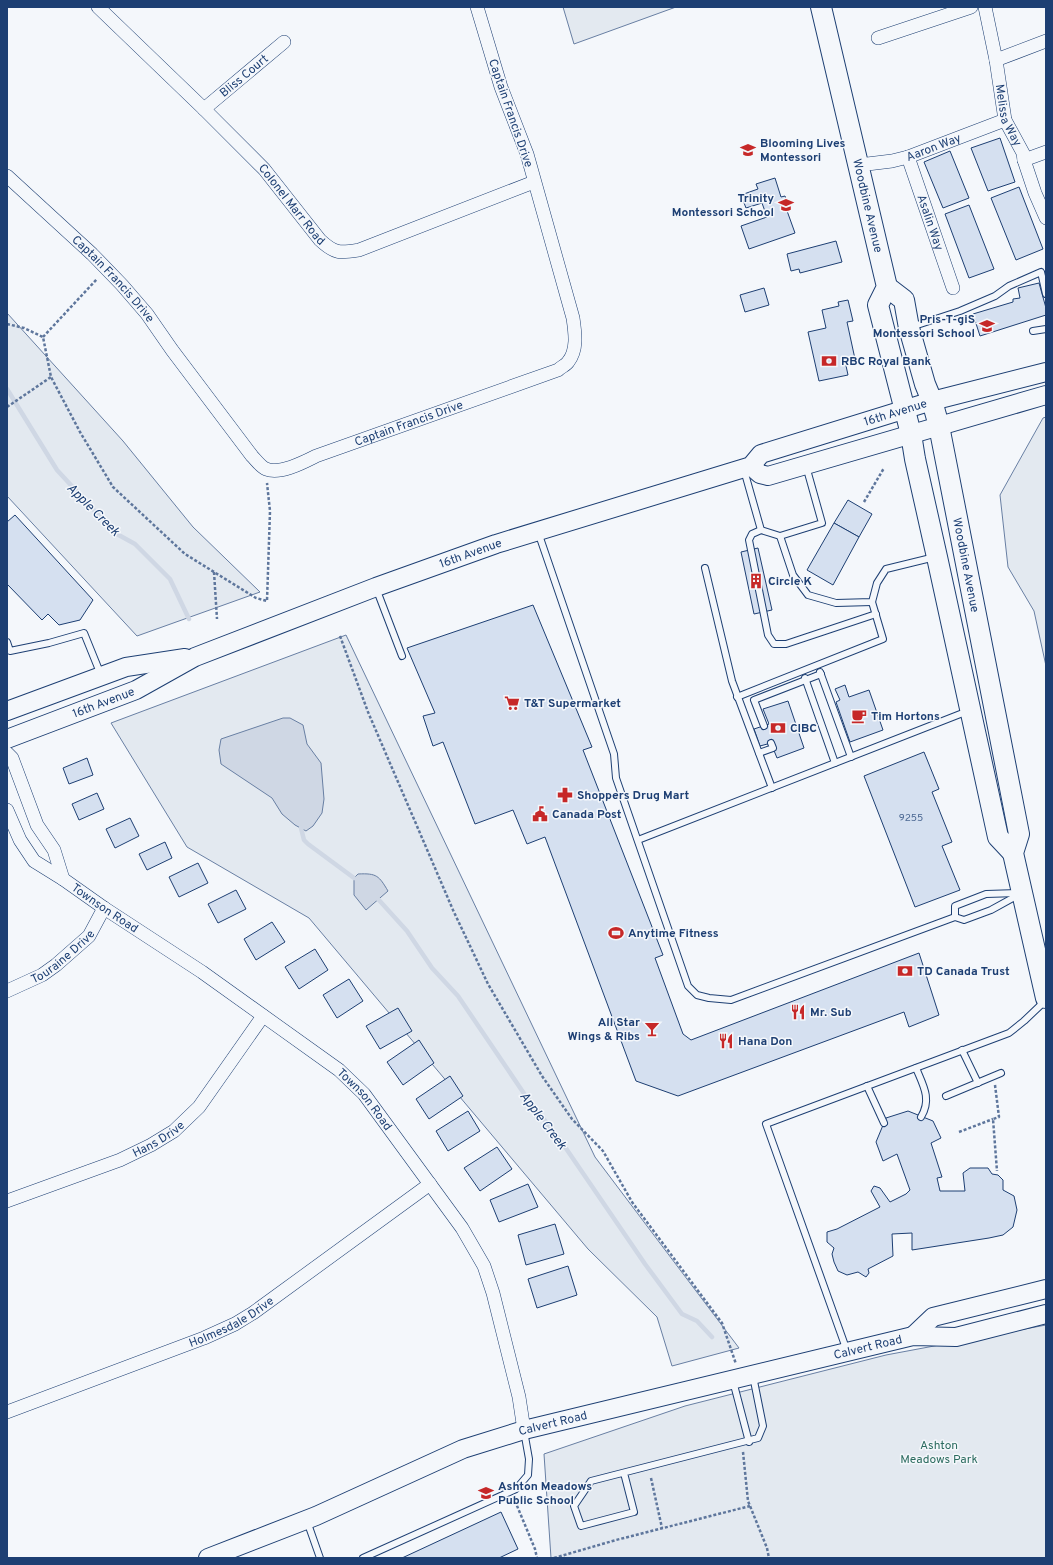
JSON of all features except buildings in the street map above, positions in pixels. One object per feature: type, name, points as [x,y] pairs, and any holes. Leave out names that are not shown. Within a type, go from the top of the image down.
[{"type":"main road","name":"Woodbine Avenue","points":[[821,7],[887,287],[878,305],[911,434],[915,459],[998,837],[1013,853],[1019,834],[939,426],[909,328],[904,300],[887,287]]},
{"type":"main road","name":"16th Avenue","points":[[7,738],[136,690],[195,657],[496,544],[747,467],[761,454],[905,410],[932,400],[1046,372]]},
{"type":"main road","name":"16th Avenue","points":[[747,467],[766,476],[1046,395]]},
{"type":"main road","name":"16th Avenue","points":[[7,711],[126,667],[195,657]]},
{"type":"main road","points":[[1013,853],[1046,999]]},
{"type":"main road","name":"Calvert Road","points":[[913,1336],[933,1317],[1046,1289]]},
{"type":"main road","name":"Calvert Road","points":[[208,1558],[307,1520],[464,1449],[524,1430],[913,1336],[956,1338],[1046,1314]]},
{"type":"street","name":"Colonel Marr Road","points":[[98,7],[264,169],[320,240],[329,248],[338,253],[359,250],[534,182]]},
{"type":"street","name":"Captain Francis Drive","points":[[7,176],[106,269],[147,314],[172,350],[252,456],[266,469],[274,471],[298,466],[316,456],[558,370],[568,363],[574,350],[576,332],[573,318],[518,127],[501,87],[477,7]]},
{"type":"street","points":[[878,38],[970,7]]},
{"type":"street","name":"Melissa Way","points":[[985,7],[996,60],[1005,120],[1023,153],[1024,160],[1042,196],[1046,218]]},
{"type":"street","points":[[996,60],[1046,40]]},
{"type":"street","name":"Bliss Court","points":[[204,109],[284,42]]},
{"type":"street","name":"Aaron Way","points":[[859,165],[892,161],[908,157],[1005,120]]},
{"type":"street","points":[[1024,160],[1046,152]]},
{"type":"street","name":"Asalin Way","points":[[908,157],[953,288]]},
{"type":"street","name":"Townson Road","points":[[7,753],[12,758],[37,825],[54,850],[63,879]]},
{"type":"street","name":"Townson Road","points":[[7,810],[20,840],[34,861],[202,972],[334,1066],[352,1082],[371,1103],[473,1245],[489,1278],[519,1397],[524,1430]]},
{"type":"street","name":"Touraine Drive","points":[[7,991],[42,976],[56,965],[89,936],[104,908]]},
{"type":"street","name":"Hans Drive","points":[[7,1201],[131,1155],[152,1145],[174,1131],[199,1107],[263,1016]]},
{"type":"street","name":"Holmesdale Drive","points":[[7,1412],[204,1338],[235,1324],[253,1313],[430,1184]]},
{"type":"lane","points":[[909,328],[960,311],[994,296],[1010,286],[1041,272],[1046,294]]},
{"type":"lane","points":[[1033,331],[1046,329]]},
{"type":"lane","points":[[806,464],[822,523],[780,536],[761,530],[752,534],[749,540],[768,635],[774,644],[786,644],[876,614]]},
{"type":"lane","points":[[747,467],[761,530]]},
{"type":"lane","points":[[537,531],[614,754],[616,778],[688,986],[697,995],[708,998],[731,1000],[955,917],[964,920],[991,910],[1022,892]]},
{"type":"lane","points":[[780,536],[793,575],[808,595],[836,603],[872,602]]},
{"type":"lane","points":[[738,696],[883,639],[872,602],[877,583],[886,569],[937,557]]},
{"type":"lane","points":[[706,568],[732,681],[772,788]]},
{"type":"lane","points":[[376,588],[402,656]]},
{"type":"lane","points":[[7,642],[10,651],[49,643],[84,632],[101,676]]},
{"type":"lane","points":[[818,665],[851,757]]},
{"type":"lane","points":[[802,671],[835,763]]},
{"type":"lane","points":[[764,726],[754,700],[821,674]]},
{"type":"lane","points":[[638,840],[971,710]]},
{"type":"lane","points":[[759,753],[773,748],[771,743]]},
{"type":"lane","points":[[955,917],[955,906],[986,894],[1022,892]]},
{"type":"lane","points":[[847,1352],[766,1124],[1009,1033],[1024,1021],[1046,999]]},
{"type":"lane","points":[[962,1050],[978,1083]]},
{"type":"lane","points":[[916,1068],[926,1094],[925,1111],[921,1117]]},
{"type":"lane","points":[[946,1096],[1001,1073]]},
{"type":"lane","points":[[867,1086],[884,1123]]},
{"type":"lane","points":[[742,1377],[749,1442]]},
{"type":"lane","points":[[624,1473],[634,1512],[581,1526],[574,1506],[591,1481],[749,1442],[758,1438],[763,1426],[742,1377]]},
{"type":"lane","points":[[364,1558],[516,1489],[528,1475],[529,1459],[524,1430]]},
{"type":"lane","points":[[307,1520],[320,1558]]},
{"type":"path","points":[[43,336],[106,269]]},
{"type":"path","points":[[7,324],[24,328],[43,336]]},
{"type":"path","points":[[43,336],[52,376],[80,432],[112,487],[185,554],[256,598],[267,601],[270,511],[266,469]]},
{"type":"path","points":[[7,407],[52,376]]},
{"type":"path","points":[[864,502],[884,468]]},
{"type":"path","points":[[214,571],[217,619]]},
{"type":"path","points":[[340,636],[368,712],[453,910],[488,984],[542,1076],[572,1120],[603,1151],[632,1202],[722,1323],[742,1377]]},
{"type":"path","points":[[959,1132],[1000,1116],[994,1076]]},
{"type":"path","points":[[993,1119],[997,1171]]},
{"type":"path","points":[[742,1443],[748,1501],[767,1548],[769,1558]]},
{"type":"path","points":[[651,1478],[662,1528]]},
{"type":"path","points":[[514,1500],[535,1549],[536,1558]]},
{"type":"path","points":[[554,1558],[662,1528],[750,1506]]},
{"type":"green space","points":[[563,7],[676,7],[574,44]]},
{"type":"green space","points":[[7,313],[123,441],[193,527],[260,592],[137,636],[7,496]]},
{"type":"green space","points":[[1046,417],[1046,666],[1034,611],[1008,567],[1000,495],[1043,418]]},
{"type":"green space","points":[[346,635],[595,1157],[739,1348],[672,1366],[657,1317],[588,1249],[309,918],[187,847],[111,723]]},
{"type":"green space","name":"Ashton Meadows Park","points":[[1046,1325],[1046,1558],[551,1558],[544,1454],[685,1406],[886,1355]]},
{"type":"shaded area","points":[[283,718],[290,718],[303,725],[307,744],[321,763],[324,799],[322,813],[313,826],[306,831],[295,825],[282,814],[272,798],[221,764],[219,750],[221,739]]},
{"type":"shaded area","points":[[358,874],[377,876],[388,891],[366,910],[354,895],[354,878]]},
{"type":"waterway","name":"Apple Creek","points":[[7,389],[57,470],[115,533],[135,544],[170,579],[189,619]]},
{"type":"waterway","name":"Apple Creek","points":[[301,828],[304,840],[308,844],[354,878]]},
{"type":"waterway","name":"Apple Creek","points":[[378,899],[407,931],[432,968],[458,996],[525,1095],[563,1144],[645,1264],[682,1314],[697,1321],[712,1337]]},
{"type":"place","name":"Blooming Lives Montessori","points":[[748,150]]},
{"type":"place","name":"Trinity Montessori School","points":[[786,205]]},
{"type":"place","name":"Pris-T-giS Montessori School","points":[[987,326]]},
{"type":"place","name":"RBC Royal Bank","points":[[829,361]]},
{"type":"place","name":"Circle K","points":[[756,581]]},
{"type":"place","name":"T&T Supermarket","points":[[512,703]]},
{"type":"place","name":"Tim Hortons","points":[[859,716]]},
{"type":"place","name":"CIBC","points":[[778,728]]},
{"type":"place","name":"Shoppers Drug Mart","points":[[565,795]]},
{"type":"place","name":"Canada Post","points":[[540,814]]},
{"type":"place","name":"Anytime Fitness","points":[[616,933]]},
{"type":"place","name":"TD Canada Trust","points":[[905,971]]},
{"type":"place","name":"Mr. Sub","points":[[798,1012]]},
{"type":"place","name":"All Star Wings & Ribs","points":[[652,1029]]},
{"type":"place","name":"Hana Don","points":[[726,1041]]},
{"type":"place","name":"Ashton Meadows Public School","points":[[486,1493]]}]
